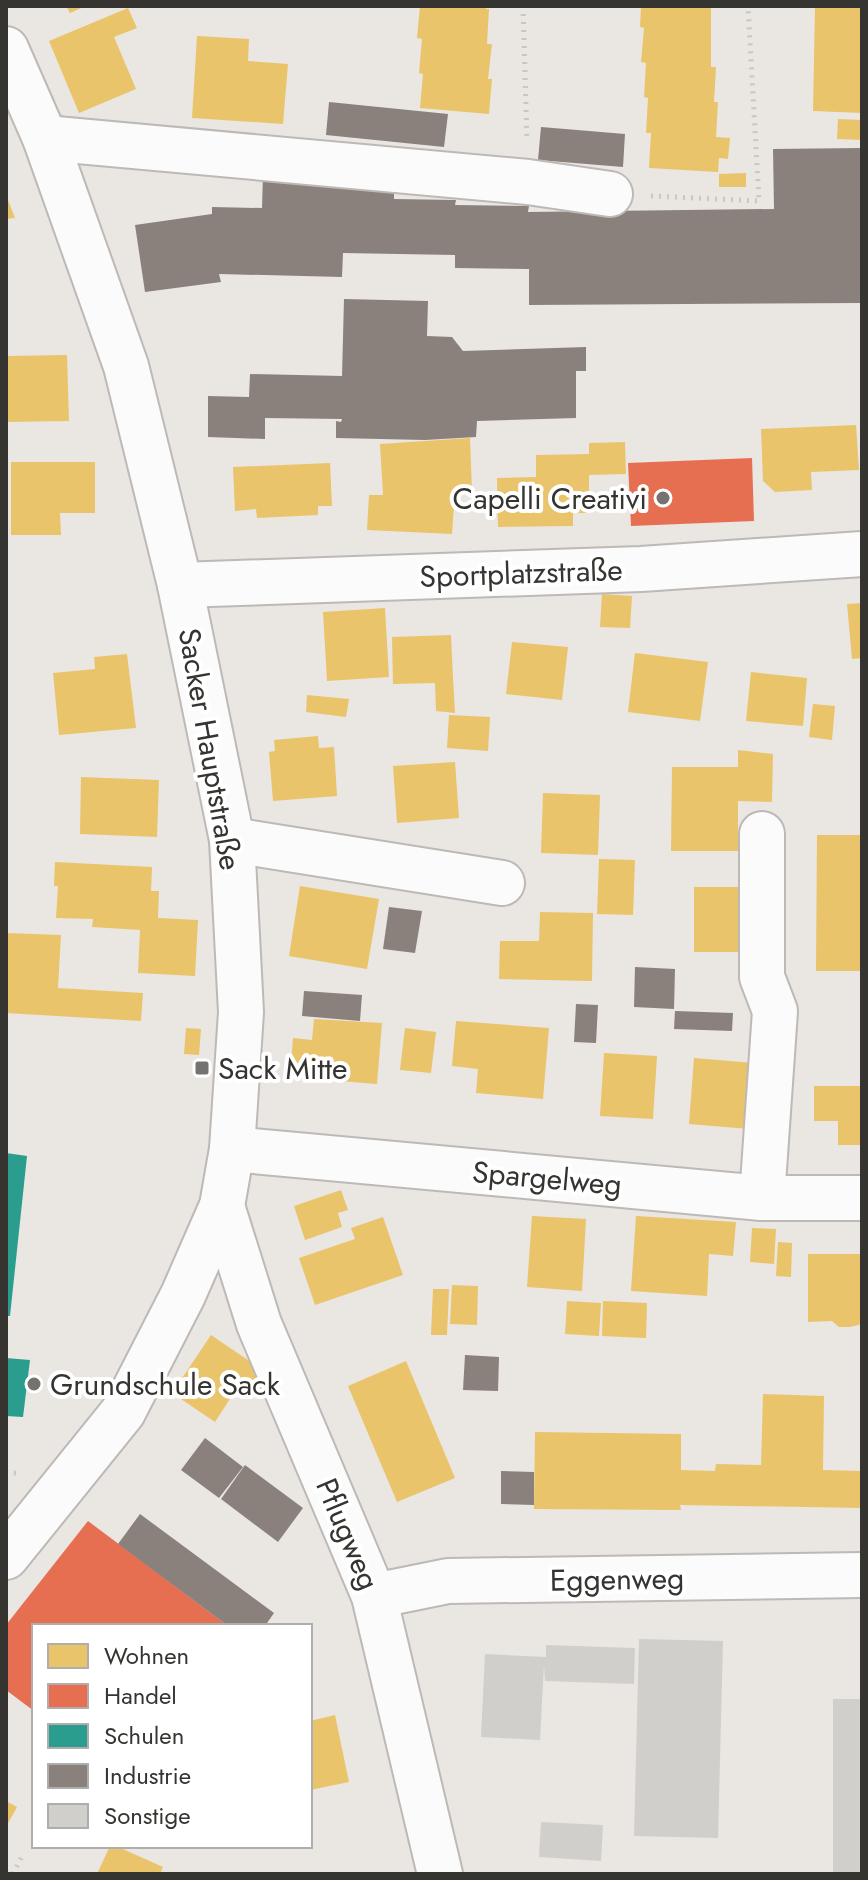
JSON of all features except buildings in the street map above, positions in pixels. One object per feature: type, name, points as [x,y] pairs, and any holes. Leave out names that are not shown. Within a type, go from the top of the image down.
[{"type":"street","name":"Sacker Hauptstraße","points":[[6,49],[45,138],[126,366],[180,585],[232,840],[241,1012],[232,1149],[222,1206],[183,1295],[123,1412],[6,1557]]},
{"type":"street","points":[[45,138],[528,182],[610,194]]},
{"type":"street","name":"Sportplatzstraße","points":[[180,585],[641,569],[862,554]]},
{"type":"street","points":[[762,834],[762,977],[775,1011],[762,1198]]},
{"type":"street","points":[[232,840],[502,883]]},
{"type":"street","name":"Spargelweg","points":[[232,1149],[762,1198],[862,1198]]},
{"type":"street","name":"Pflugweg","points":[[222,1206],[259,1324],[374,1596],[440,1874]]},
{"type":"street","name":"Eggenweg","points":[[374,1596],[448,1581],[862,1575]]},
{"type":"path","points":[[523,6],[528,182]]},
{"type":"path","points":[[610,194],[759,201],[748,6]]},
{"type":"path","points":[[13,1874],[21,1858]]},
{"type":"place","name":"Capelli Creativi","points":[[663,498]]},
{"type":"place","name":"Sack Mitte","points":[[202,1068]]},
{"type":"place","name":"Grundschule Sack","points":[[34,1384]]}]
